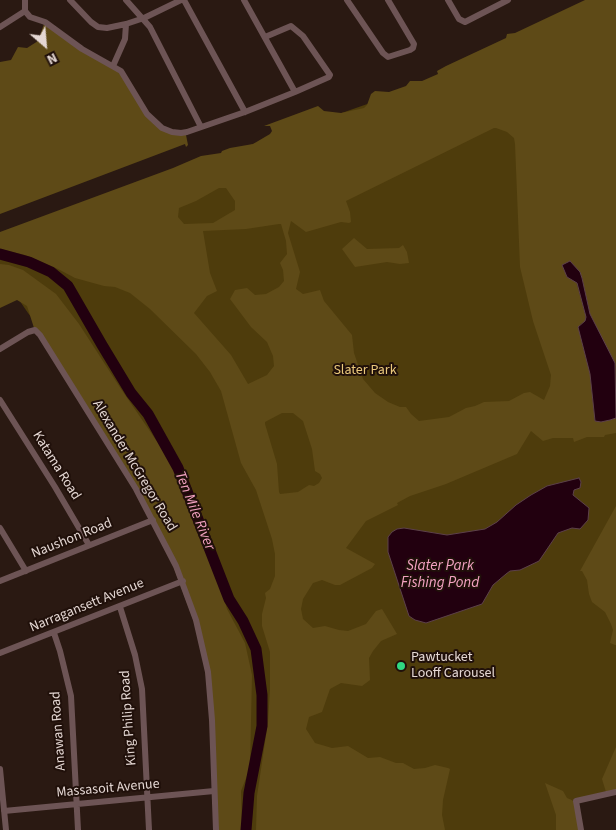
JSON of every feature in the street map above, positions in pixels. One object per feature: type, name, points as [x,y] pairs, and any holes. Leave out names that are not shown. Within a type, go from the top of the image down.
[{"type":"street","points":[[25,0],[25,11],[30,17],[45,22],[94,56],[121,71],[147,114],[162,128],[181,134],[244,112],[329,77],[330,75],[303,36],[291,26],[265,38]]},
{"type":"street","points":[[70,0],[85,17],[98,27],[107,28],[144,18],[183,0],[244,112]]},
{"type":"street","points":[[126,0],[144,18],[202,127]]},
{"type":"street","points":[[244,0],[295,92]]},
{"type":"street","points":[[347,0],[383,54],[388,58],[410,50],[414,44],[388,0]]},
{"type":"street","points":[[448,0],[459,19],[466,22],[508,0]]},
{"type":"street","points":[[0,27],[25,11]]},
{"type":"street","points":[[113,66],[125,38],[126,24]]},
{"type":"street","name":"Alexander McGregor Road","points":[[0,349],[28,332],[35,330],[40,335],[60,370],[136,489],[167,546],[183,581],[196,620],[208,672],[212,720],[216,830]]},
{"type":"street","name":"Katama Road","points":[[0,400],[89,545]]},
{"type":"street","name":"Naushon Road","points":[[0,581],[153,520]]},
{"type":"street","points":[[0,528],[26,571]]},
{"type":"street","name":"Narragansett Avenue","points":[[0,653],[183,581]]},
{"type":"street","name":"King Philip Road","points":[[120,606],[135,655],[142,689],[149,830]]},
{"type":"street","name":"Anawan Road","points":[[54,633],[71,696],[78,830]]},
{"type":"street","points":[[0,769],[6,830]]},
{"type":"street","name":"Massasoit Avenue","points":[[4,811],[214,791]]},
{"type":"street","points":[[581,830],[576,801],[616,792]]},
{"type":"green space","name":"Slater Park","points":[[616,0],[616,787],[606,792],[571,801],[577,830],[227,830],[217,700],[185,570],[51,342],[28,313],[0,272],[0,237],[190,166],[436,80]]},
{"type":"shaded area","points":[[585,0],[616,0],[616,367],[590,314],[582,278],[570,261],[586,317],[585,322],[580,324],[590,374],[595,421],[616,418],[616,433],[605,435],[604,437],[587,437],[574,442],[573,438],[553,438],[543,441],[531,431],[517,454],[446,484],[410,496],[397,503],[398,505],[366,521],[346,548],[375,564],[372,568],[340,585],[322,580],[313,583],[303,599],[301,609],[303,619],[313,628],[325,626],[348,631],[366,624],[376,611],[382,609],[397,634],[381,641],[373,651],[369,658],[370,680],[362,686],[341,683],[330,689],[322,712],[309,717],[306,729],[315,743],[332,748],[348,746],[368,758],[380,757],[396,763],[403,763],[414,769],[435,765],[450,769],[443,800],[442,815],[445,830],[256,830],[257,796],[268,722],[270,689],[270,652],[262,626],[262,614],[266,598],[265,593],[270,589],[275,576],[275,554],[256,490],[241,463],[221,391],[210,372],[196,354],[150,309],[130,293],[115,287],[75,278],[25,255],[0,249],[0,232],[201,156],[221,153],[230,148],[253,144],[272,131],[270,126],[264,126],[318,106],[324,111],[341,113],[364,108],[371,94],[375,91],[389,92],[406,86],[410,81],[422,81],[438,74],[437,71],[446,66],[506,38],[507,34],[515,33]],"holes":[[[494,128],[507,132],[514,138],[520,267],[533,321],[551,375],[550,386],[544,400],[530,392],[524,393],[509,401],[484,402],[466,408],[449,417],[419,421],[406,407],[400,407],[388,402],[375,393],[363,379],[354,353],[352,335],[324,301],[320,290],[303,294],[296,289],[300,272],[288,233],[291,221],[306,232],[341,222],[349,223],[351,222],[350,212],[346,201]],[[219,188],[226,188],[235,201],[235,210],[213,223],[184,224],[178,217],[179,208]],[[281,224],[286,241],[287,254],[280,263],[284,281],[279,287],[266,294],[255,295],[247,288],[235,290],[230,299],[251,327],[267,342],[273,356],[274,366],[267,375],[248,384],[231,355],[194,313],[207,296],[217,291],[210,273],[203,231],[246,229]],[[282,413],[293,413],[303,421],[312,449],[315,471],[322,478],[319,483],[314,486],[309,485],[298,492],[280,494],[277,464],[265,422]]]},
{"type":"shaded area","points":[[44,24],[114,65],[153,121],[173,131],[185,130],[188,145],[186,147],[185,144],[0,214],[0,62],[11,60],[18,47],[27,48],[38,41]]},
{"type":"shaded area","points":[[354,238],[367,249],[399,248],[403,245],[407,252],[409,263],[387,262],[355,267],[342,249]]},
{"type":"shaded area","points":[[0,264],[23,270],[56,294],[79,324],[171,462],[206,539],[227,609],[245,643],[252,675],[250,768],[241,791],[242,830],[216,830],[212,715],[200,638],[162,536],[34,328],[27,306],[17,300],[0,308]]},
{"type":"shaded area","points":[[616,506],[615,645],[610,643],[613,630],[611,624],[605,612],[592,602],[587,580],[582,571],[580,571]]},
{"type":"shaded area","points":[[616,747],[616,791],[606,792],[602,779]]},
{"type":"shaded area","points":[[545,783],[563,791],[567,798],[574,801],[580,830],[556,830],[556,815]]},
{"type":"water","points":[[570,261],[580,272],[590,314],[615,363],[616,418],[601,422],[595,421],[590,374],[578,327],[585,321],[586,317],[577,283],[567,277],[562,265]]},
{"type":"water","name":"Slater Park Fishing Pond","points":[[579,478],[581,482],[580,488],[574,490],[573,495],[589,508],[588,520],[580,529],[572,528],[558,533],[539,561],[506,574],[493,585],[482,604],[426,623],[409,616],[388,552],[388,537],[392,532],[404,528],[447,535],[485,529],[497,522],[516,505],[547,486]]},
{"type":"waterway","name":"Ten Mile River","points":[[0,254],[29,262],[51,272],[68,286],[131,393],[148,414],[178,468],[229,599],[243,621],[256,649],[262,695],[262,726],[249,793],[246,830]]},
{"type":"place","name":"Pawtucket Looff Carousel","points":[[401,666]]}]
